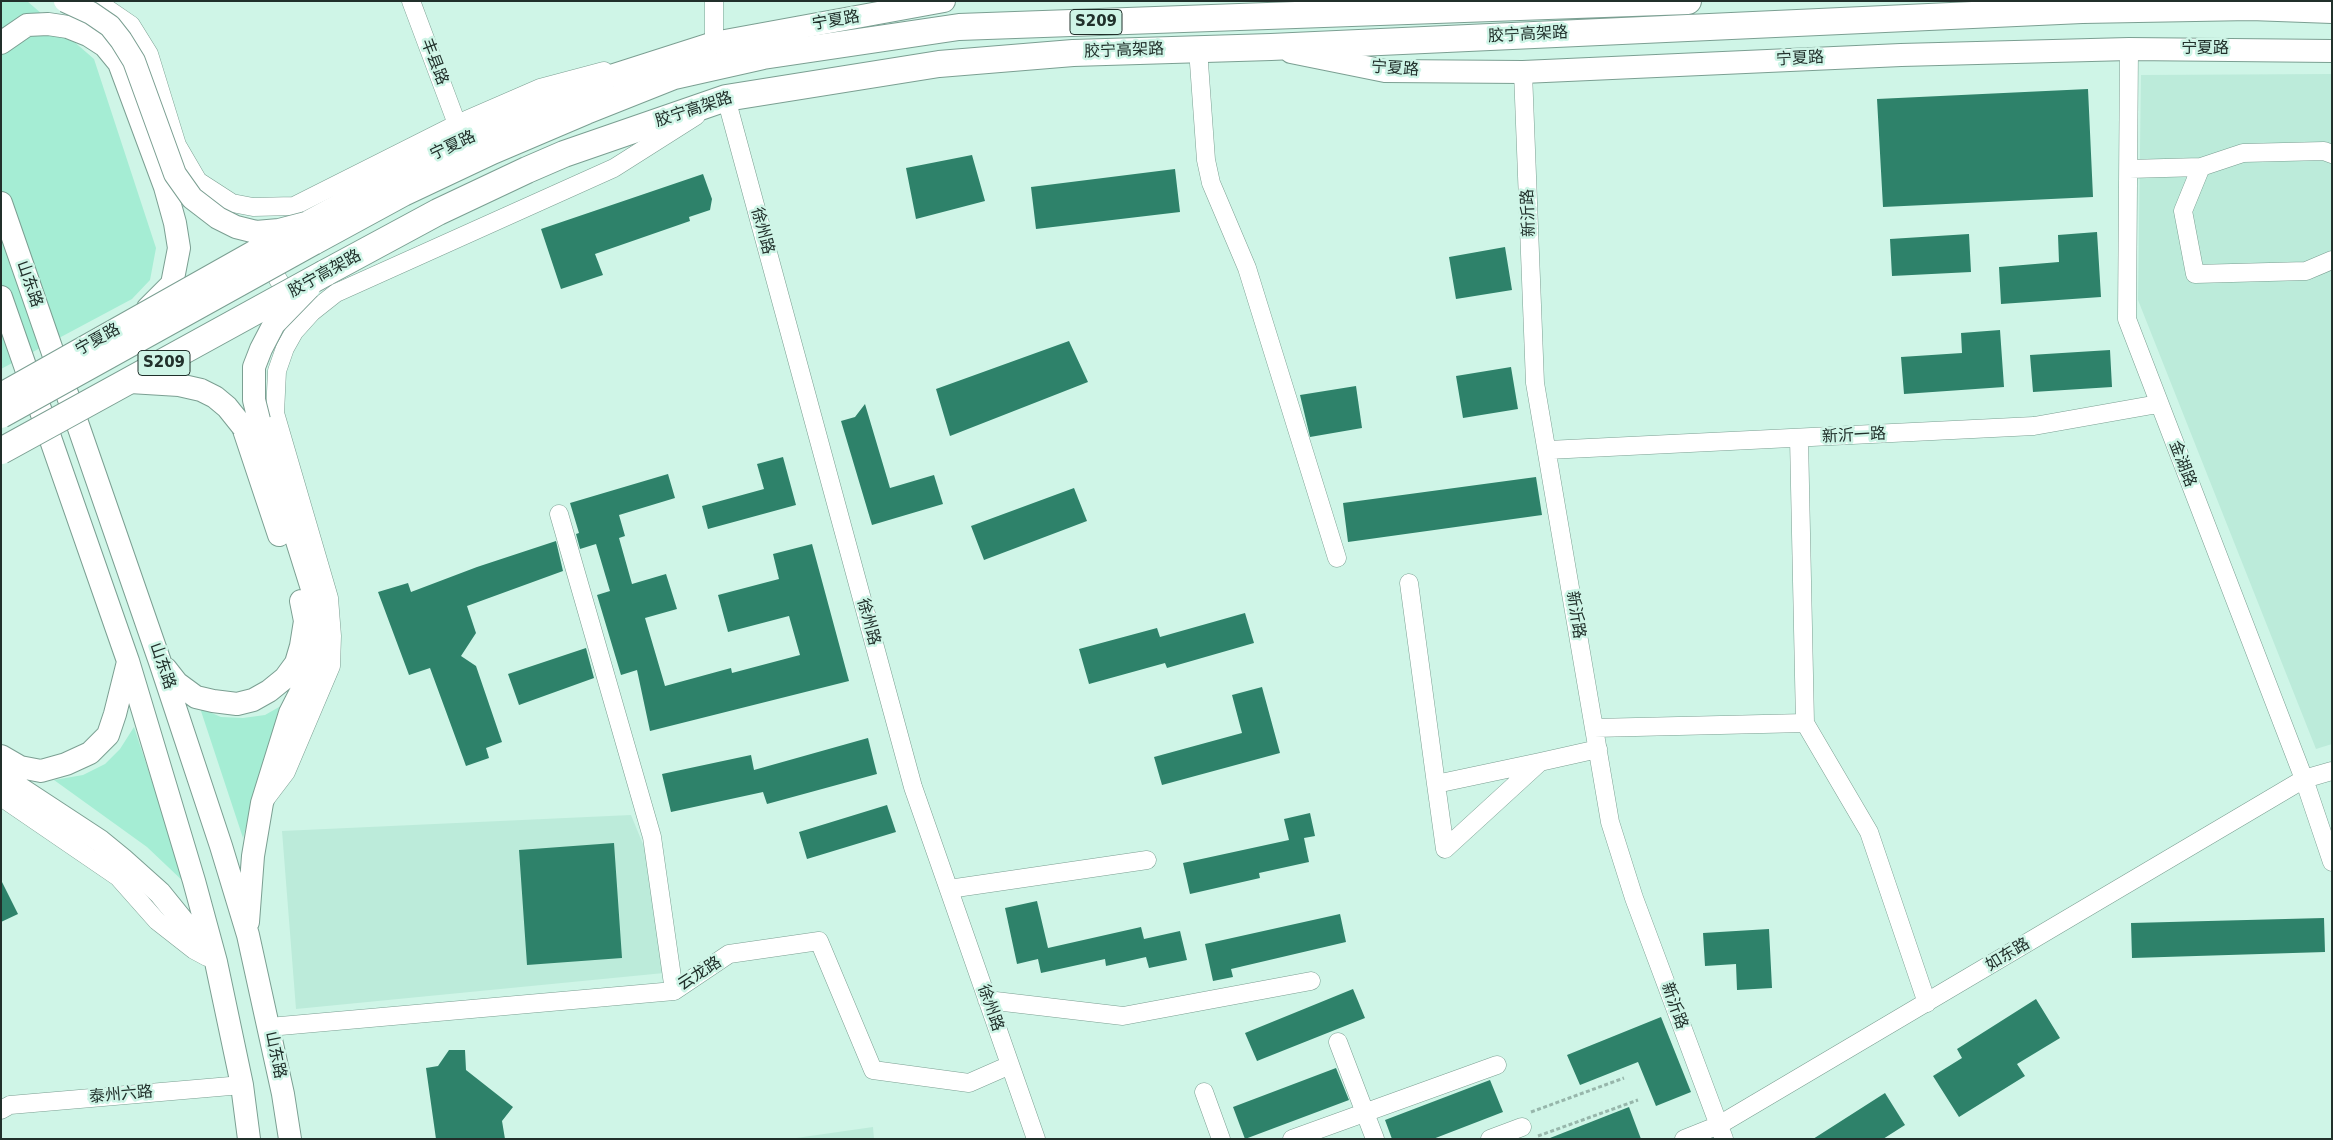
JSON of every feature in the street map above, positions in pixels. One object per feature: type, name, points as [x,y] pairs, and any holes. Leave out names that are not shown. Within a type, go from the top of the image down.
[{"type":"highway","name":"胶宁高架路","points":[[1,416],[309,233],[403,193],[492,151],[674,76],[763,56],[959,27],[1688,1]]},
{"type":"highway","name":"胶宁高架路","points":[[1,451],[438,212],[564,154],[726,98],[939,64],[1073,53],[1271,47],[2082,10],[2242,7],[2332,10]]},
{"type":"main road","points":[[65,1],[97,17],[110,26],[121,40],[134,61],[175,174],[192,198],[218,218],[236,227],[256,232],[279,230],[309,233]]},
{"type":"main road","name":"宁夏路","points":[[1,394],[139,318],[309,233],[420,161],[611,76],[714,43],[944,1]]},
{"type":"main road","points":[[1,43],[27,25],[48,24],[68,27],[88,35],[105,46],[119,63],[165,186],[175,223],[179,248],[172,284],[139,318]]},
{"type":"main road","name":"宁夏路","points":[[1271,47],[1385,71],[1523,72],[1901,55],[2129,49],[2332,51]]},
{"type":"main road","name":"山东路","points":[[1,203],[160,662],[221,846],[248,935],[269,1028],[290,1139]]},
{"type":"main road","points":[[160,662],[177,684],[196,697],[236,704],[253,700],[269,690],[284,678],[296,664],[305,621],[251,424],[254,400],[254,368],[274,324],[325,273]]},
{"type":"main road","name":"山东路","points":[[1,297],[128,661],[216,962],[242,1085],[249,1139]]},
{"type":"main road","points":[[130,382],[179,384],[201,390],[215,397],[251,424],[318,608],[319,636],[314,666],[290,713],[262,803],[253,856],[248,935]]},
{"type":"main road","points":[[1,756],[20,767],[41,771],[66,764],[90,753],[108,735],[128,661]]},
{"type":"main road","points":[[1,776],[100,841],[122,859],[160,893],[216,962]]},
{"type":"street","points":[[96,1],[131,25],[149,54],[177,145],[198,181],[232,203],[252,207],[294,206],[457,124],[540,88],[605,70],[648,64]]},
{"type":"street","name":"丰县路","points":[[411,1],[457,124]]},
{"type":"street","points":[[714,1],[714,43]]},
{"type":"street","points":[[1198,49],[1206,160],[1211,183],[1247,268],[1337,558]]},
{"type":"street","name":"金湖路","points":[[2129,49],[2127,319],[2158,404],[2304,779],[2332,862]]},
{"type":"street","name":"新沂路","points":[[1523,72],[1535,383],[1613,832],[1634,898],[1721,1132]]},
{"type":"street","points":[[262,803],[286,772],[331,666],[332,636],[329,598],[275,413],[277,371],[285,348],[294,332],[312,312],[336,293],[614,168],[726,98]]},
{"type":"street","name":"徐州路","points":[[726,98],[910,778],[1036,1139]]},
{"type":"street","points":[[2129,169],[2201,166],[2243,153],[2324,151],[2332,154]]},
{"type":"street","points":[[2201,166],[2183,211],[2195,274],[2306,271],[2332,260]]},
{"type":"street","points":[[274,207],[266,237],[275,274],[283,288],[312,312]]},
{"type":"street","name":"新沂一路","points":[[1548,450],[2034,426],[2158,404]]},
{"type":"street","points":[[1799,438],[1804,723],[1869,832],[1927,1003]]},
{"type":"street","points":[[559,514],[652,837],[674,991]]},
{"type":"street","points":[[1409,582],[1445,849],[1540,762]]},
{"type":"street","points":[[1594,728],[1804,723]]},
{"type":"street","points":[[1436,784],[1598,749]]},
{"type":"street","name":"如东路","points":[[1684,1139],[1721,1132],[1927,1003],[2304,779],[2332,771]]},
{"type":"street","points":[[1,797],[118,877],[157,921],[194,950],[216,962]]},
{"type":"street","points":[[948,890],[1147,860]]},
{"type":"street","name":"云龙路","points":[[269,1028],[674,991],[729,954],[819,941],[873,1070],[969,1083],[1010,1065]]},
{"type":"street","points":[[988,1000],[1123,1016],[1311,981]]},
{"type":"street","points":[[1338,1042],[1375,1139]]},
{"type":"street","points":[[1292,1139],[1497,1064]]},
{"type":"street","name":"泰州六路","points":[[1,1110],[10,1105],[242,1085]]},
{"type":"street","points":[[1204,1092],[1221,1139]]},
{"type":"street","points":[[1490,1139],[1530,1125]]},
{"type":"path","points":[[1624,1078],[1530,1112],[1530,1125],[1538,1138],[1638,1100]]},
{"type":"shaded area","points":[[1,1],[27,1],[94,59],[156,248],[150,280],[132,299],[1,369]]},
{"type":"shaded area","points":[[2332,74],[2332,744],[2316,749],[2138,300],[2141,75]]},
{"type":"shaded area","points":[[288,702],[269,744],[243,838],[200,708],[221,717],[243,718],[265,715]]},
{"type":"shaded area","points":[[134,727],[186,884],[147,847],[54,780],[83,775],[105,764],[120,749]]},
{"type":"shaded area","points":[[631,815],[654,871],[664,973],[296,1009],[282,831]]},
{"type":"shaded area","points":[[873,1127],[874,1139],[789,1139]]},
{"type":"building","points":[[2088,89],[2093,197],[1883,207],[1877,99]]},
{"type":"building","points":[[972,155],[985,201],[916,219],[906,168]]},
{"type":"building","points":[[1175,169],[1180,212],[1036,229],[1031,187]]},
{"type":"building","points":[[703,174],[712,199],[710,210],[689,217],[690,221],[595,254],[603,275],[561,289],[541,229]]},
{"type":"building","points":[[2097,232],[2101,297],[2001,304],[1999,267],[2059,262],[2058,235]]},
{"type":"building","points":[[1969,234],[1971,272],[1892,276],[1890,239]]},
{"type":"building","points":[[1505,247],[1512,290],[1456,299],[1449,257]]},
{"type":"building","points":[[2000,330],[2004,387],[1904,394],[1901,357],[1962,353],[1961,333]]},
{"type":"building","points":[[1069,341],[1088,382],[950,436],[936,389]]},
{"type":"building","points":[[2110,350],[2112,387],[2033,392],[2030,355]]},
{"type":"building","points":[[1511,367],[1518,409],[1463,418],[1456,376]]},
{"type":"building","points":[[1356,386],[1362,428],[1310,437],[1300,395]]},
{"type":"building","points":[[865,404],[890,488],[934,475],[943,504],[872,525],[841,421],[855,417]]},
{"type":"building","points":[[783,457],[796,505],[708,529],[702,506],[764,489],[757,464]]},
{"type":"building","points":[[668,474],[675,498],[619,515],[625,536],[619,538],[632,584],[666,574],[677,609],[645,618],[665,686],[731,668],[732,673],[800,655],[789,616],[728,632],[718,595],[779,579],[773,554],[812,544],[849,681],[650,731],[637,670],[621,675],[597,595],[610,591],[596,544],[580,549],[576,534],[579,533],[570,503]]},
{"type":"building","points":[[1536,477],[1542,515],[1348,542],[1343,503]]},
{"type":"building","points":[[1074,488],[1087,521],[984,560],[971,526]]},
{"type":"building","points":[[556,541],[563,571],[467,606],[476,633],[461,656],[476,666],[502,742],[486,748],[489,758],[466,766],[430,668],[409,675],[378,592],[408,583],[411,592],[477,567]]},
{"type":"building","points":[[1245,613],[1254,643],[1167,668],[1165,663],[1089,684],[1079,649],[1157,628],[1160,637]]},
{"type":"building","points":[[586,648],[594,678],[519,705],[508,674]]},
{"type":"building","points":[[1262,687],[1280,753],[1162,785],[1154,757],[1242,733],[1232,695]]},
{"type":"building","points":[[868,738],[877,774],[767,804],[763,792],[671,812],[662,774],[751,755],[754,770]]},
{"type":"building","points":[[887,805],[896,832],[807,859],[799,832]]},
{"type":"building","points":[[1310,813],[1315,836],[1304,838],[1309,862],[1259,873],[1260,878],[1190,894],[1183,863],[1289,840],[1284,819]]},
{"type":"building","points":[[614,843],[622,958],[527,965],[519,850]]},
{"type":"building","points":[[1,880],[18,914],[1,922]]},
{"type":"building","points":[[1037,901],[1048,948],[1141,927],[1144,939],[1180,931],[1187,960],[1149,968],[1146,957],[1106,966],[1105,959],[1041,973],[1038,959],[1017,964],[1005,908]]},
{"type":"building","points":[[1340,914],[1346,942],[1231,969],[1233,977],[1213,981],[1205,944]]},
{"type":"building","points":[[2324,918],[2325,952],[2132,958],[2131,923]]},
{"type":"building","points":[[1769,929],[1772,988],[1737,990],[1736,964],[1705,966],[1703,933]]},
{"type":"building","points":[[1353,989],[1365,1018],[1257,1061],[1245,1033]]},
{"type":"building","points":[[2036,999],[2060,1038],[2017,1064],[2025,1076],[1959,1117],[1933,1076],[1962,1058],[1957,1049]]},
{"type":"building","points":[[1661,1017],[1691,1092],[1656,1106],[1638,1062],[1580,1085],[1567,1055]]},
{"type":"building","points":[[449,1050],[465,1050],[466,1070],[513,1107],[502,1121],[505,1139],[436,1139],[426,1068],[438,1066]]},
{"type":"building","points":[[1336,1068],[1349,1100],[1245,1139],[1233,1107]]},
{"type":"building","points":[[1490,1080],[1503,1112],[1433,1139],[1392,1139],[1385,1120]]},
{"type":"building","points":[[1885,1093],[1905,1125],[1883,1139],[1813,1139]]},
{"type":"building","points":[[1629,1107],[1641,1139],[1550,1139],[1550,1138]]}]
